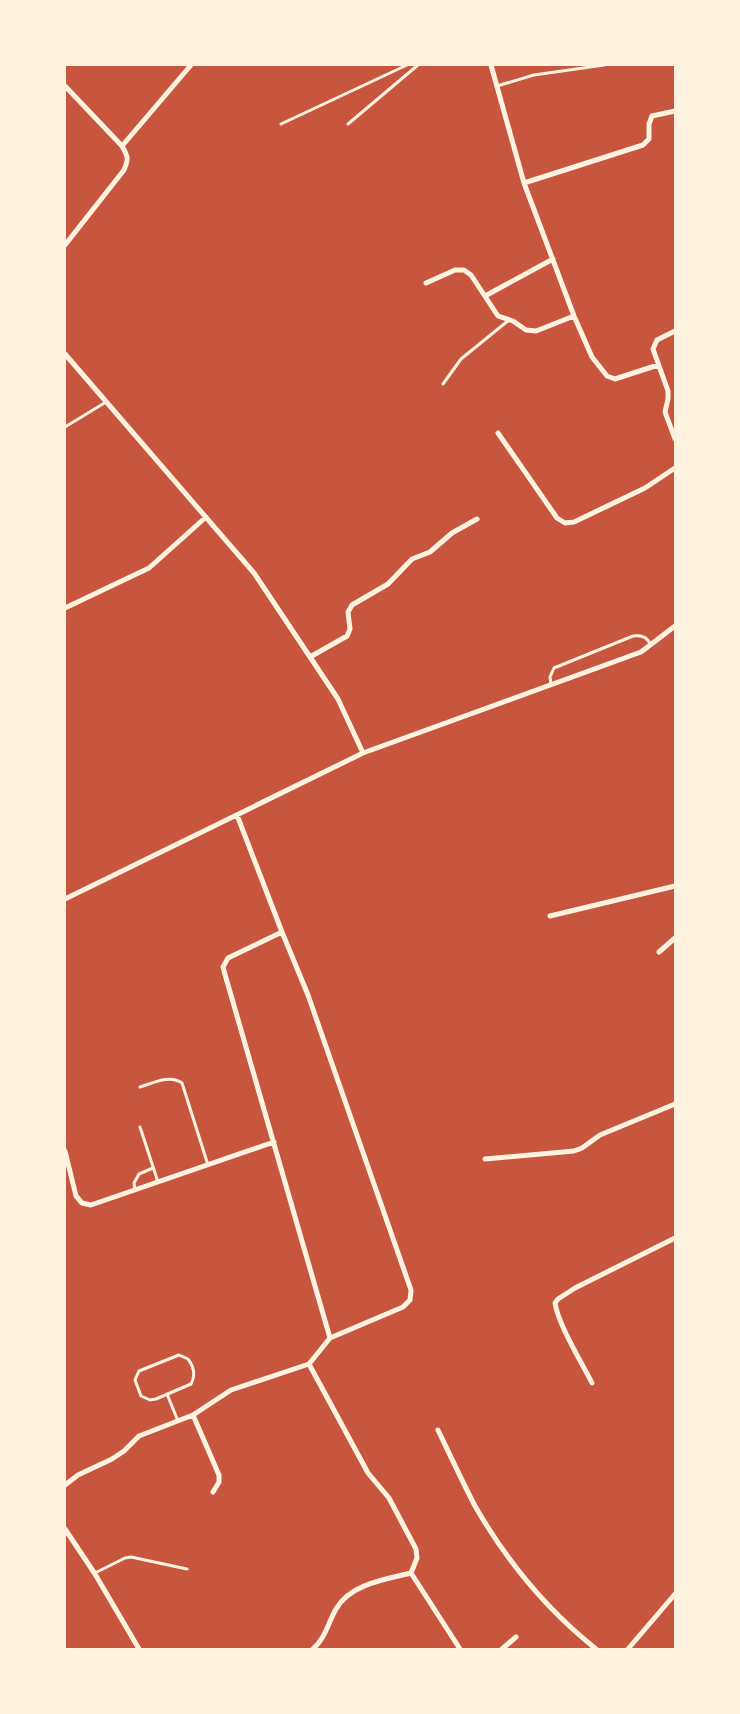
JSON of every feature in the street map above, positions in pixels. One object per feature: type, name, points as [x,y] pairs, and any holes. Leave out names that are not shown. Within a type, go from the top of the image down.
[{"type":"street","points":[[122,146],[191,65]]},
{"type":"street","points":[[490,65],[524,183],[574,316],[592,358],[607,376],[611,378],[619,378],[658,365]]},
{"type":"street","points":[[65,86],[128,154],[124,170],[65,245]]},
{"type":"street","points":[[524,183],[643,145],[649,139],[649,124],[652,116],[675,111]]},
{"type":"street","points":[[484,296],[553,259]]},
{"type":"street","points":[[426,283],[455,270],[464,270],[471,276],[498,316],[533,332],[574,316]]},
{"type":"street","points":[[675,331],[661,337],[654,344],[654,354],[668,395],[665,412],[675,439]]},
{"type":"street","points":[[65,354],[254,573],[338,700],[363,753]]},
{"type":"street","points":[[498,433],[557,518],[565,523],[574,522],[645,488],[675,468]]},
{"type":"street","points":[[65,608],[149,568],[206,517]]},
{"type":"street","points":[[310,657],[347,636],[350,629],[348,612],[352,604],[388,584],[410,560],[430,552],[452,533],[477,519]]},
{"type":"street","points":[[65,899],[363,753],[641,652],[675,626]]},
{"type":"street","points":[[65,1485],[78,1475],[112,1459],[124,1451],[139,1436],[193,1415],[231,1390],[309,1364],[330,1338],[403,1307],[410,1300],[411,1295],[308,994],[237,814]]},
{"type":"street","points":[[550,916],[675,886]]},
{"type":"street","points":[[282,932],[232,955],[223,966],[330,1338]]},
{"type":"street","points":[[659,952],[675,938]]},
{"type":"street","points":[[485,1159],[574,1151],[582,1148],[600,1135],[675,1104]]},
{"type":"street","points":[[65,1151],[76,1196],[82,1203],[91,1205],[274,1142]]},
{"type":"street","points":[[592,1383],[564,1328],[555,1303],[575,1288],[675,1238]]},
{"type":"street","points":[[309,1364],[368,1473],[389,1498],[416,1549],[417,1558],[412,1573]]},
{"type":"street","points":[[193,1415],[218,1475],[219,1482],[213,1492]]},
{"type":"street","points":[[438,1430],[475,1505],[492,1533],[522,1574],[552,1610],[576,1634],[596,1649]]},
{"type":"street","points":[[65,1530],[95,1574],[139,1649]]},
{"type":"street","points":[[312,1649],[318,1645],[323,1637],[337,1608],[353,1593],[377,1581],[412,1573]]},
{"type":"street","points":[[412,1573],[460,1649]]},
{"type":"street","points":[[628,1649],[675,1594]]},
{"type":"street","points":[[502,1649],[516,1637]]},
{"type":"lane","points":[[281,124],[408,65]]},
{"type":"lane","points":[[348,124],[418,65]]},
{"type":"lane","points":[[497,86],[534,75],[604,65]]},
{"type":"lane","points":[[444,384],[461,359],[510,320]]},
{"type":"lane","points":[[65,427],[106,402]]},
{"type":"lane","points":[[551,685],[551,672],[558,666],[633,636],[642,636],[651,645]]},
{"type":"lane","points":[[140,1087],[168,1078],[173,1078],[182,1083],[208,1165]]},
{"type":"lane","points":[[140,1127],[158,1182]]},
{"type":"lane","points":[[136,1190],[134,1183],[139,1174],[153,1168]]},
{"type":"lane","points":[[179,1355],[184,1356],[188,1359],[194,1370],[193,1380],[186,1387],[167,1394],[156,1399],[146,1399],[138,1392],[135,1380],[136,1375],[143,1368],[179,1355]]},
{"type":"lane","points":[[167,1394],[178,1421]]},
{"type":"lane","points":[[95,1574],[131,1557],[187,1569]]}]
